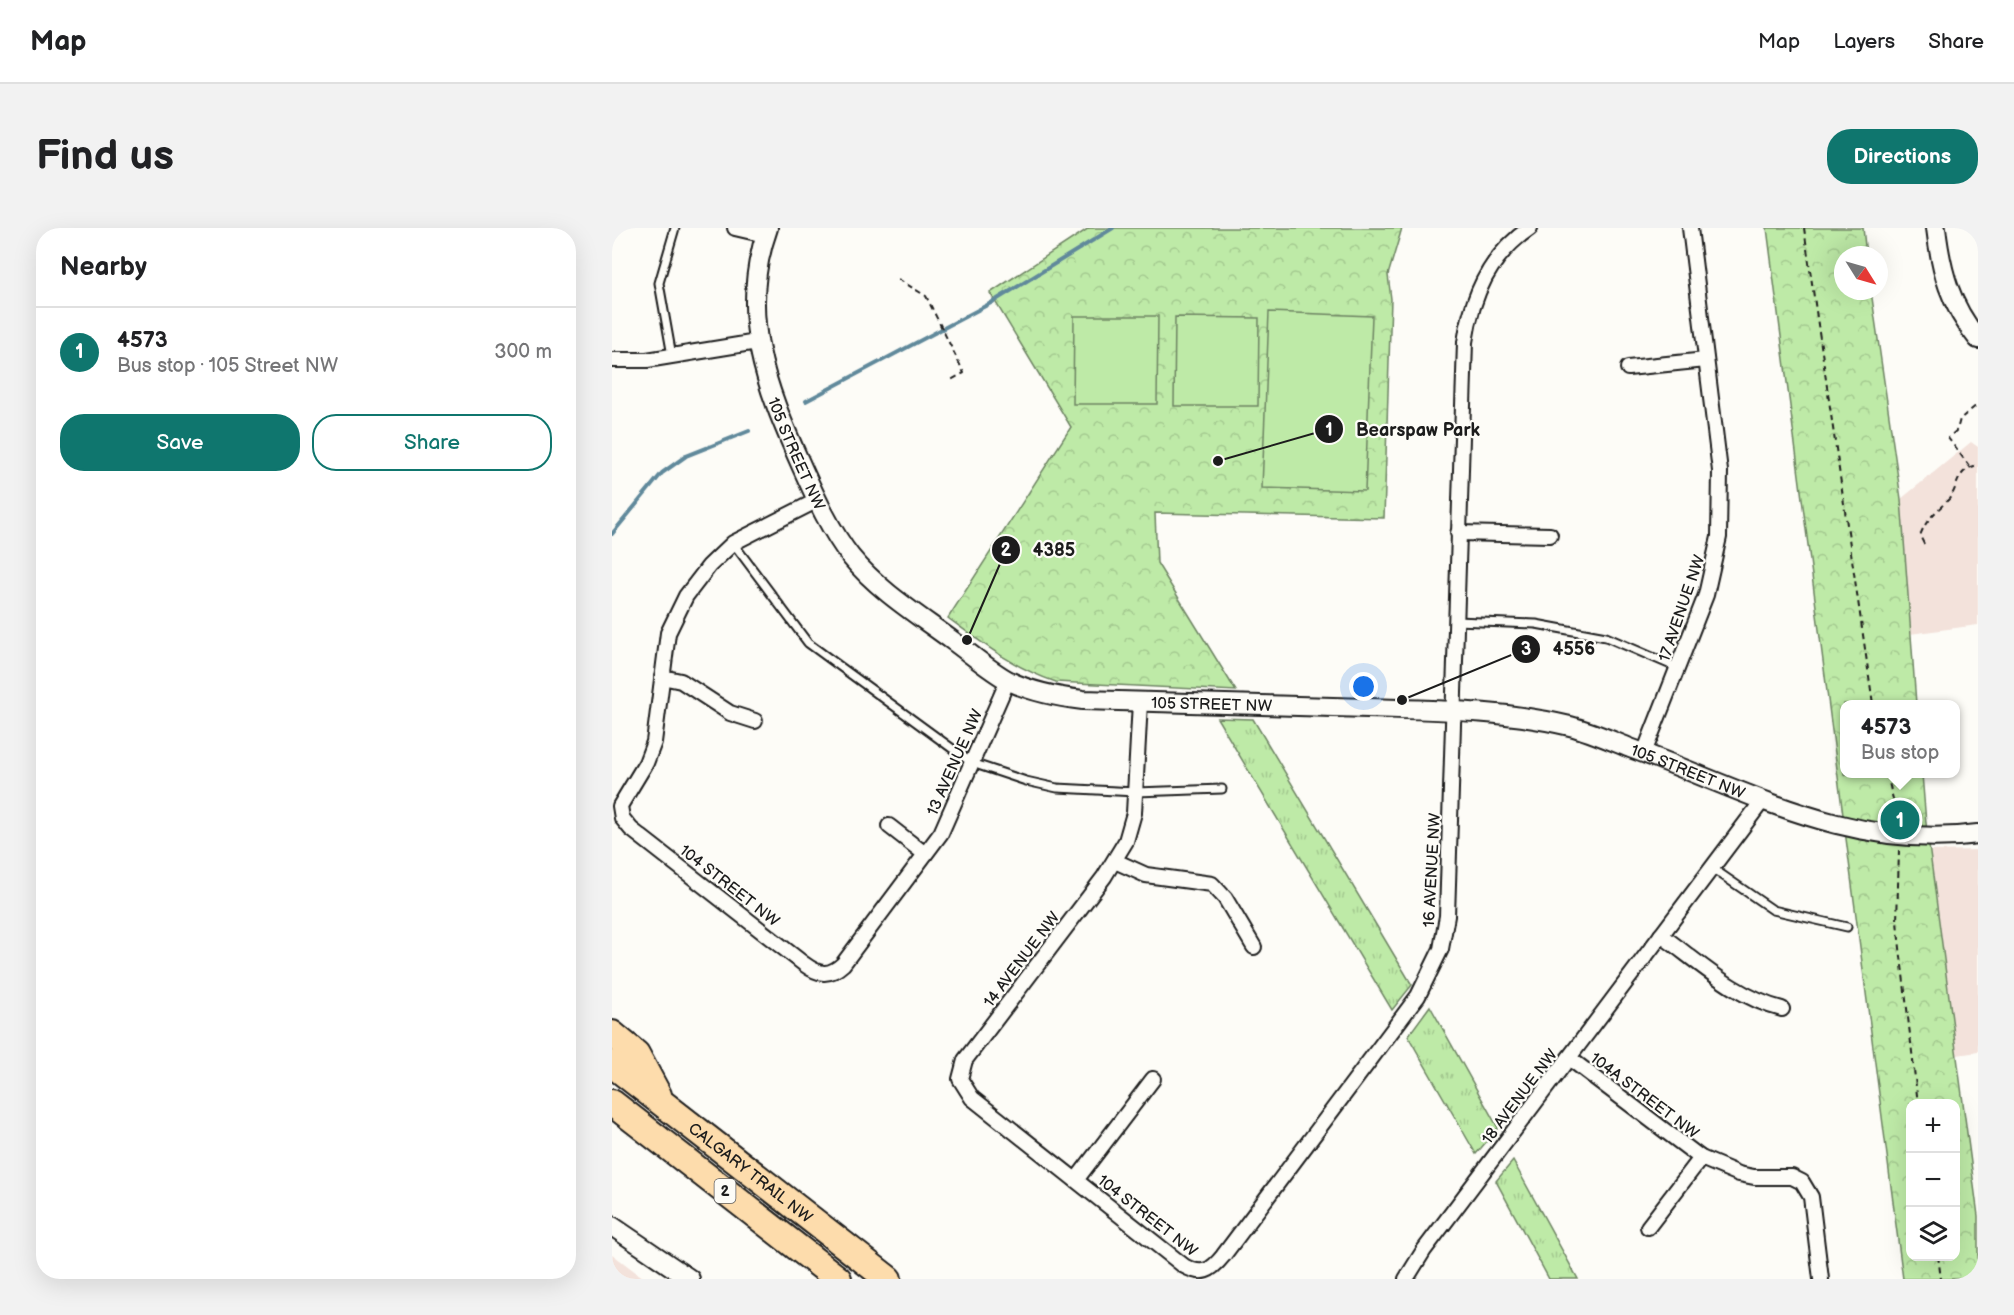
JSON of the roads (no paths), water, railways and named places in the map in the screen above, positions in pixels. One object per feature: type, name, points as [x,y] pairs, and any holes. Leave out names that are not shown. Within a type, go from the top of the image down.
[{"type":"highway","points":[[612,1034],[636,1054],[662,1103]]},
{"type":"highway","name":"CALGARY TRAIL NW","points":[[612,1064],[888,1279]]},
{"type":"highway","name":"2","points":[[612,1103],[838,1279]]},
{"type":"street","points":[[735,228],[767,232]]},
{"type":"street","name":"16 AVENUE NW","points":[[1203,1272],[1210,1270],[1223,1256],[1418,996],[1441,949],[1447,916],[1458,533],[1468,320],[1482,282],[1500,254],[1530,228]]},
{"type":"street","name":"17 AVENUE NW","points":[[1644,753],[1709,585],[1719,537],[1720,471],[1689,228]]},
{"type":"street","points":[[1936,228],[1940,262],[1950,296],[1978,339]]},
{"type":"street","name":"105 STREET NW","points":[[767,232],[755,294],[757,342],[773,401],[838,539],[875,581],[1008,680],[1062,698],[1453,711],[1570,726],[1763,800],[1857,831],[1899,836],[1978,834]]},
{"type":"street","points":[[612,360],[646,360],[757,342]]},
{"type":"street","points":[[1628,368],[1706,360]]},
{"type":"street","points":[[755,721],[730,713],[681,681],[662,677],[668,633],[674,617],[709,566],[733,543],[818,500]]},
{"type":"street","points":[[1458,533],[1550,535]]},
{"type":"street","name":"104 STREET NW","points":[[662,677],[654,742],[645,763],[622,799],[620,812],[631,828],[811,969],[826,975]]},
{"type":"street","name":"13 AVENUE NW","points":[[826,975],[843,964],[946,824],[1008,680]]},
{"type":"street","name":"14 AVENUE NW","points":[[960,1079],[965,1060],[1115,861],[1131,827],[1136,792],[1140,702]]},
{"type":"street","name":"18 AVENUE NW","points":[[1406,1279],[1424,1250],[1763,800]]},
{"type":"street","points":[[889,826],[925,854]]},
{"type":"street","points":[[1115,861],[1146,875],[1212,884],[1225,898],[1254,947]]},
{"type":"street","points":[[1661,935],[1742,994],[1758,1003],[1782,1010]]},
{"type":"street","name":"104A STREET NW","points":[[1569,1058],[1701,1158],[1739,1174],[1754,1177],[1792,1178],[1802,1182],[1810,1197],[1821,1279]]},
{"type":"street","name":"104 STREET NW","points":[[960,1079],[962,1086],[972,1098],[1184,1266],[1203,1272]]},
{"type":"street","name":"104 STREET NW","points":[[1076,1180],[1153,1079]]},
{"type":"street","name":"104A STREET NW","points":[[1648,1227],[1701,1158]]},
{"type":"street","points":[[612,1226],[690,1279]]},
{"type":"lane","points":[[672,356],[659,283],[675,228]]},
{"type":"lane","points":[[733,543],[808,643],[972,763],[1043,786],[1136,792],[1222,789]]},
{"type":"lane","points":[[1456,621],[1536,624],[1606,637],[1678,668]]},
{"type":"lane","points":[[1712,868],[1773,910],[1847,927]]},
{"type":"waterway","points":[[806,401],[991,303],[1113,228]]},
{"type":"waterway","points":[[612,534],[662,473],[686,456],[749,431]]},
{"type":"place","name":"Bearspaw Park","points":[[1218,461]]},
{"type":"place","name":"4385","points":[[967,640]]},
{"type":"place","name":"4556","points":[[1402,700]]},
{"type":"place","name":"4573","points":[[1900,820]]}]
